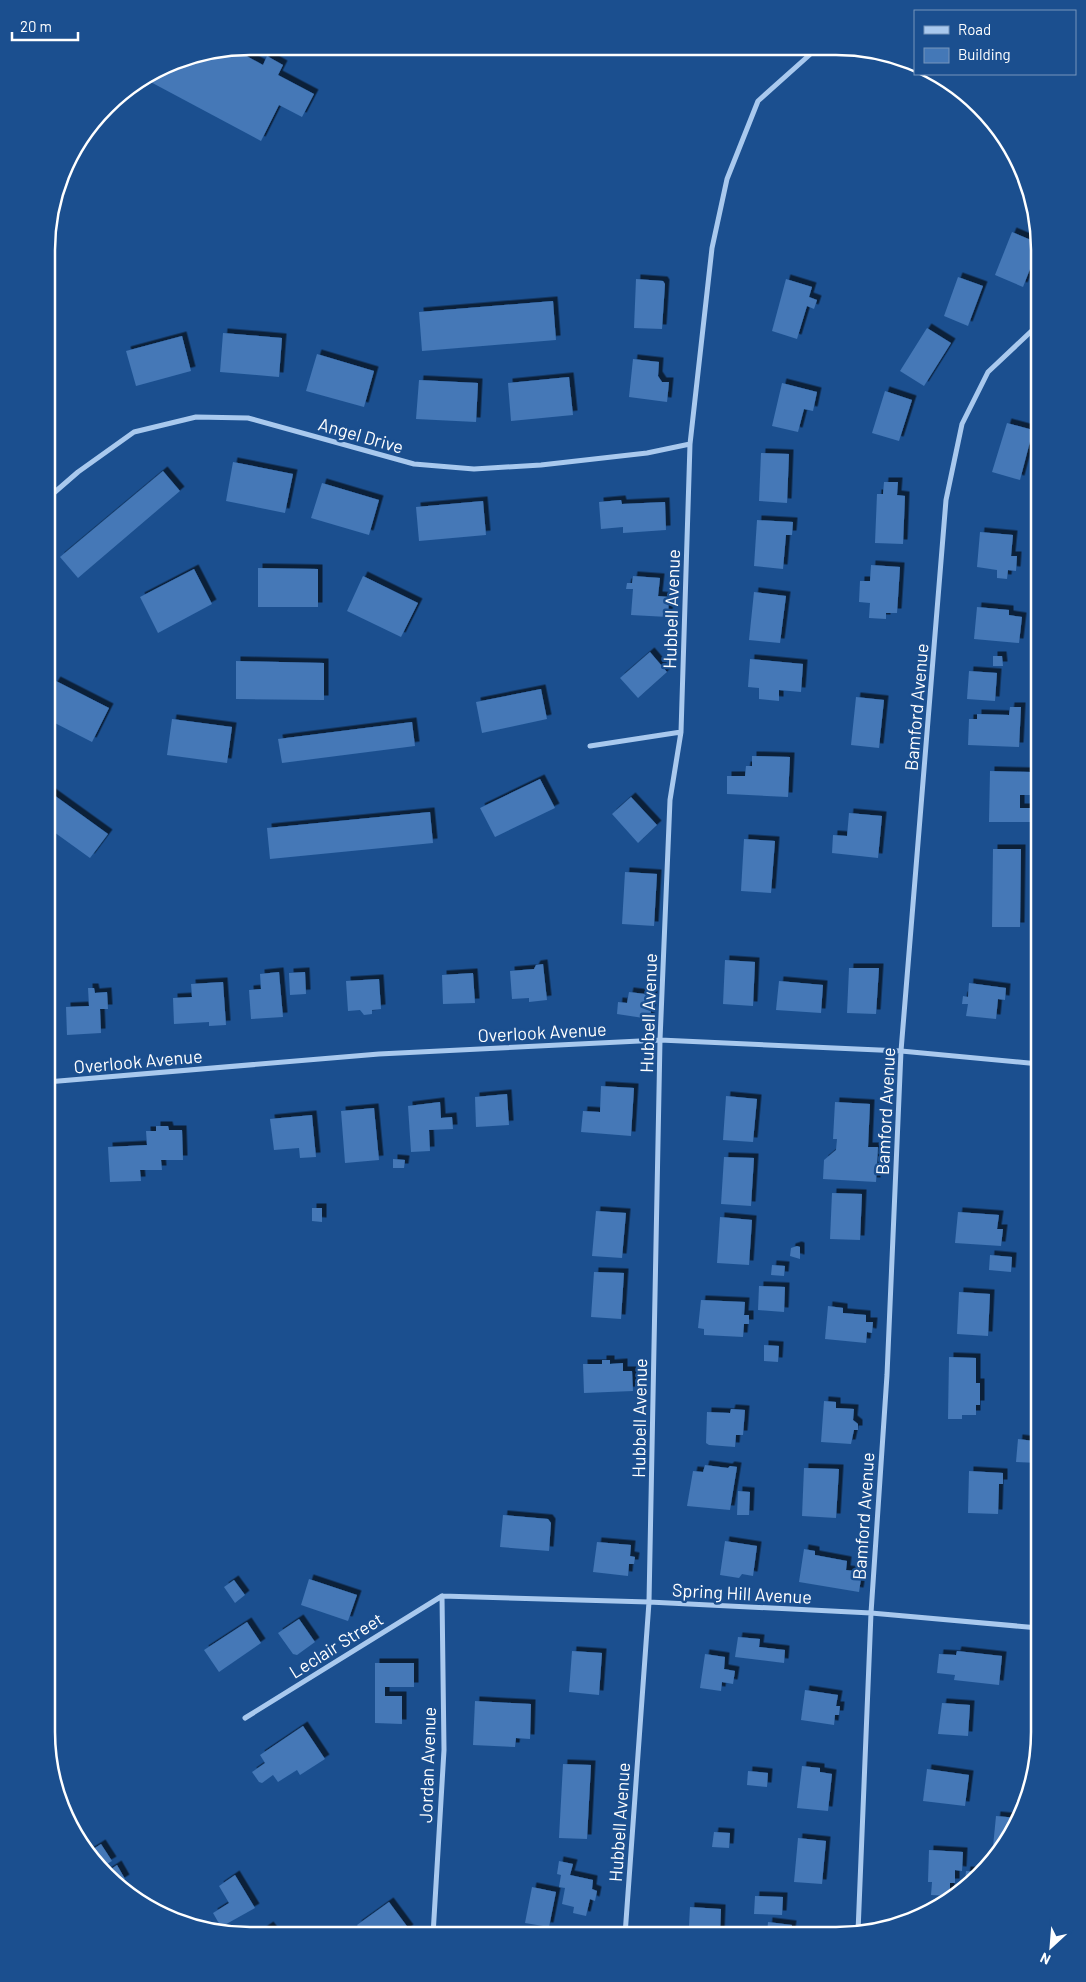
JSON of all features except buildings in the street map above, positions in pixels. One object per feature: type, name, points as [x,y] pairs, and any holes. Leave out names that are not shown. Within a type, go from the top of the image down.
[{"type":"street","name":"Hubbell Avenue","points":[[626,1927],[649,1602],[660,1040],[670,800],[681,732],[690,444],[712,248],[727,179],[758,100],[809,55]]},
{"type":"street","name":"Bamford Avenue","points":[[858,1925],[871,1613],[887,1375],[901,1051],[946,500],[962,424],[988,372],[1031,331]]},
{"type":"street","name":"Angel Drive","points":[[55,492],[78,472],[134,432],[196,417],[248,418],[414,464],[474,469],[541,465],[637,454],[690,444]]},
{"type":"street","points":[[590,746],[681,732]]},
{"type":"street","name":"Overlook Avenue","points":[[55,1081],[378,1054],[660,1040],[901,1051],[1031,1063]]},
{"type":"street","name":"Spring Hill Avenue","points":[[442,1596],[649,1602],[871,1613],[1031,1627]]},
{"type":"street","name":"Leclair Street","points":[[244,1718],[442,1596]]},
{"type":"street","name":"Jordan Avenue","points":[[433,1927],[444,1750],[442,1596]]}]
